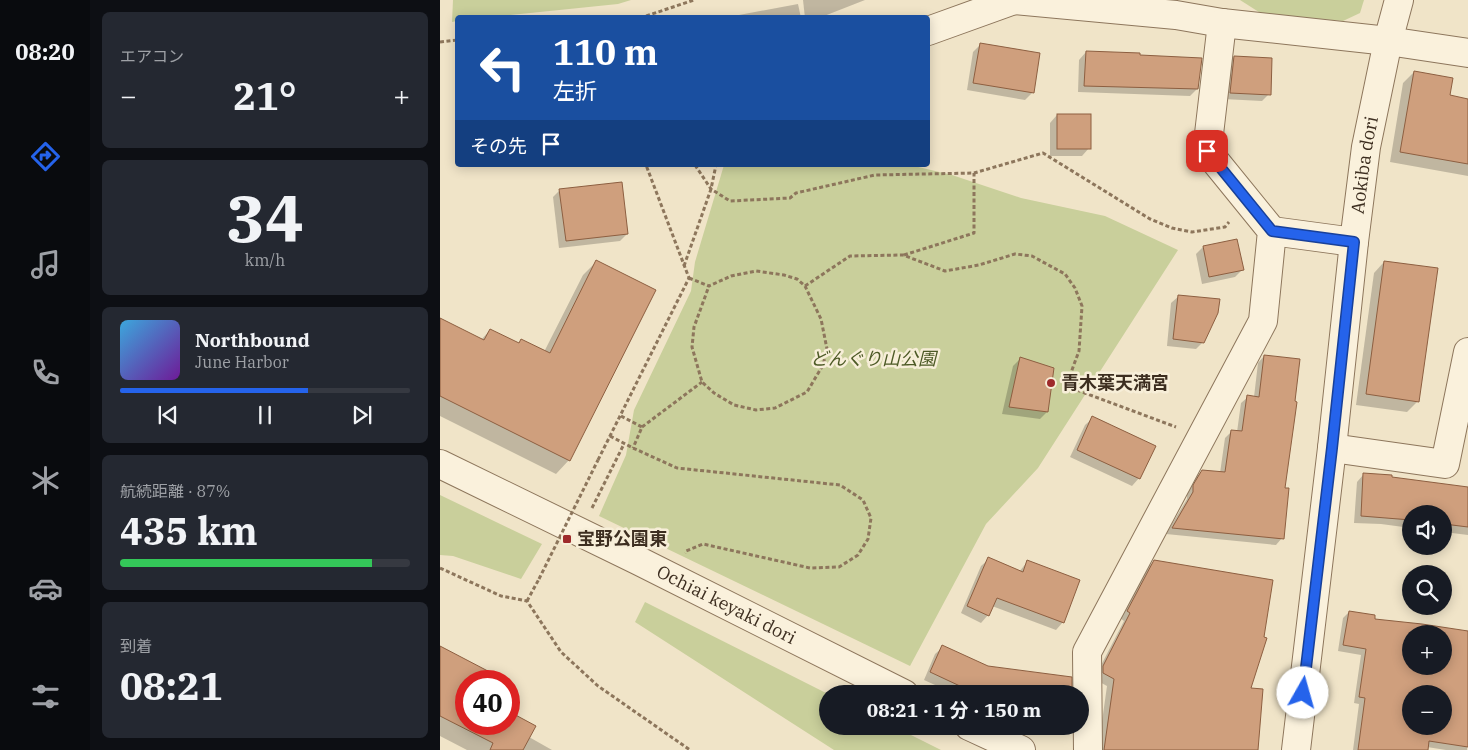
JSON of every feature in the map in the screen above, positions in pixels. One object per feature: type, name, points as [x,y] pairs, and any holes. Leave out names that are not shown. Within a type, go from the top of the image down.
[{"type":"street","points":[[930,30],[1014,0],[1176,15],[1222,23],[1388,41],[1468,53]]},
{"type":"street","name":"Aokiba dori","points":[[1296,750],[1366,147],[1388,41],[1399,0]]},
{"type":"street","points":[[1222,23],[1207,151],[1272,231],[1354,242]]},
{"type":"street","points":[[1088,750],[1086,737],[1087,652],[1263,321],[1272,231]]},
{"type":"street","points":[[1332,448],[1445,464],[1468,352]]},
{"type":"street","name":"Ochiai keyaki dori","points":[[440,464],[886,685]]},
{"type":"street","points":[[988,735],[1021,750]]},
{"type":"path","points":[[649,15],[694,0]]},
{"type":"path","points":[[440,42],[455,40]]},
{"type":"path","points":[[696,167],[710,189],[730,202],[790,198],[796,193],[875,175],[974,173],[1043,153],[1150,219],[1172,228],[1192,232],[1225,228],[1231,219]]},
{"type":"path","points":[[647,167],[689,278],[709,286]]},
{"type":"path","points":[[684,266],[716,167]]},
{"type":"path","points":[[805,286],[850,256],[903,256],[974,233],[974,173]]},
{"type":"path","points":[[903,256],[945,270],[978,265],[1015,254],[1032,256],[1065,274],[1082,306],[1079,351],[1066,386],[1202,437]]},
{"type":"path","points":[[756,271],[784,275],[797,279],[805,286],[821,319],[826,349],[823,365],[807,392],[775,408],[756,410],[734,405],[714,393],[702,382],[692,347],[694,327],[709,286],[731,276],[756,271]]},
{"type":"path","points":[[527,601],[689,278]]},
{"type":"path","points":[[633,448],[642,427],[702,382]]},
{"type":"path","points":[[621,416],[642,427]]},
{"type":"path","points":[[610,436],[677,468],[840,485],[863,500],[871,518],[868,539],[858,555],[839,566],[810,568],[702,544],[686,551],[684,557]]},
{"type":"path","points":[[588,516],[624,444]]},
{"type":"path","points":[[440,568],[501,596],[527,601],[561,652],[598,686],[690,750]]},
{"type":"green space","points":[[453,0],[631,0],[618,4],[511,15],[455,15],[455,21],[452,22]]},
{"type":"green space","points":[[1240,0],[1364,0],[1360,13],[1343,21],[1262,14]]},
{"type":"green space","name":"どんぐり山公園","points":[[723,167],[918,167],[952,175],[1021,198],[1105,216],[1178,250],[1038,468],[986,524],[910,666],[599,516],[626,455],[634,410],[691,291],[695,262]]},
{"type":"green space","points":[[440,495],[542,544],[521,579],[453,556],[440,555]]},
{"type":"green space","points":[[645,602],[819,689],[819,735],[911,735],[941,750],[834,750],[635,622]]},
{"type":"building","points":[[980,43],[1040,53],[1034,93],[973,83]]},
{"type":"building","points":[[1086,51],[1202,58],[1198,89],[1084,86]]},
{"type":"building","points":[[1234,56],[1272,58],[1271,95],[1230,93]]},
{"type":"building","points":[[1414,71],[1453,78],[1450,95],[1468,99],[1468,164],[1400,152]]},
{"type":"building","points":[[1057,114],[1091,114],[1091,149],[1057,149]]},
{"type":"building","points":[[622,182],[628,234],[566,241],[559,189]]},
{"type":"building","points":[[1237,239],[1244,270],[1209,277],[1203,246]]},
{"type":"building","points":[[596,260],[656,290],[570,461],[440,396],[440,318],[484,340],[490,329],[519,343],[521,339],[550,353]]},
{"type":"building","points":[[1384,261],[1438,268],[1419,402],[1366,394]]},
{"type":"building","points":[[1178,295],[1220,299],[1218,313],[1204,343],[1173,339]]},
{"type":"building","points":[[1264,355],[1300,359],[1295,401],[1297,402],[1285,488],[1289,488],[1284,539],[1172,528],[1193,492],[1193,485],[1202,470],[1225,472],[1231,430],[1242,431],[1247,395],[1259,397]]},
{"type":"building","points":[[1020,357],[1054,368],[1048,412],[1009,407]]},
{"type":"building","points":[[1092,416],[1156,446],[1140,479],[1077,450]]},
{"type":"building","points":[[1363,473],[1392,475],[1392,477],[1468,487],[1468,527],[1452,525],[1452,505],[1402,505],[1402,519],[1361,516]]},
{"type":"building","points":[[988,557],[1023,572],[1027,560],[1080,580],[1064,623],[997,598],[989,616],[967,606]]},
{"type":"building","points":[[1154,560],[1273,580],[1264,637],[1267,638],[1251,688],[1263,689],[1258,750],[1104,750],[1114,679],[1103,673],[1103,666],[1130,613],[1127,611]]},
{"type":"building","points":[[1349,611],[1375,615],[1375,619],[1429,625],[1402,625],[1402,675],[1452,675],[1452,629],[1468,631],[1468,747],[1429,741],[1428,750],[1358,750],[1365,698],[1359,697],[1366,649],[1343,645]]},
{"type":"building","points":[[942,645],[988,666],[1072,677],[1072,685],[958,685],[930,672]]},
{"type":"building","points":[[440,646],[486,670],[455,670],[455,724],[440,716]]},
{"type":"building","points":[[520,717],[536,726],[523,750],[490,750],[493,743],[477,735],[520,735]]},
{"type":"place","name":"青木葉天満宮","points":[[1051,383]]},
{"type":"place","name":"宝野公園東","points":[[567,539]]},
{"type":"route","points":[[1207,151],[1272,231],[1354,242],[1303,693]]}]
